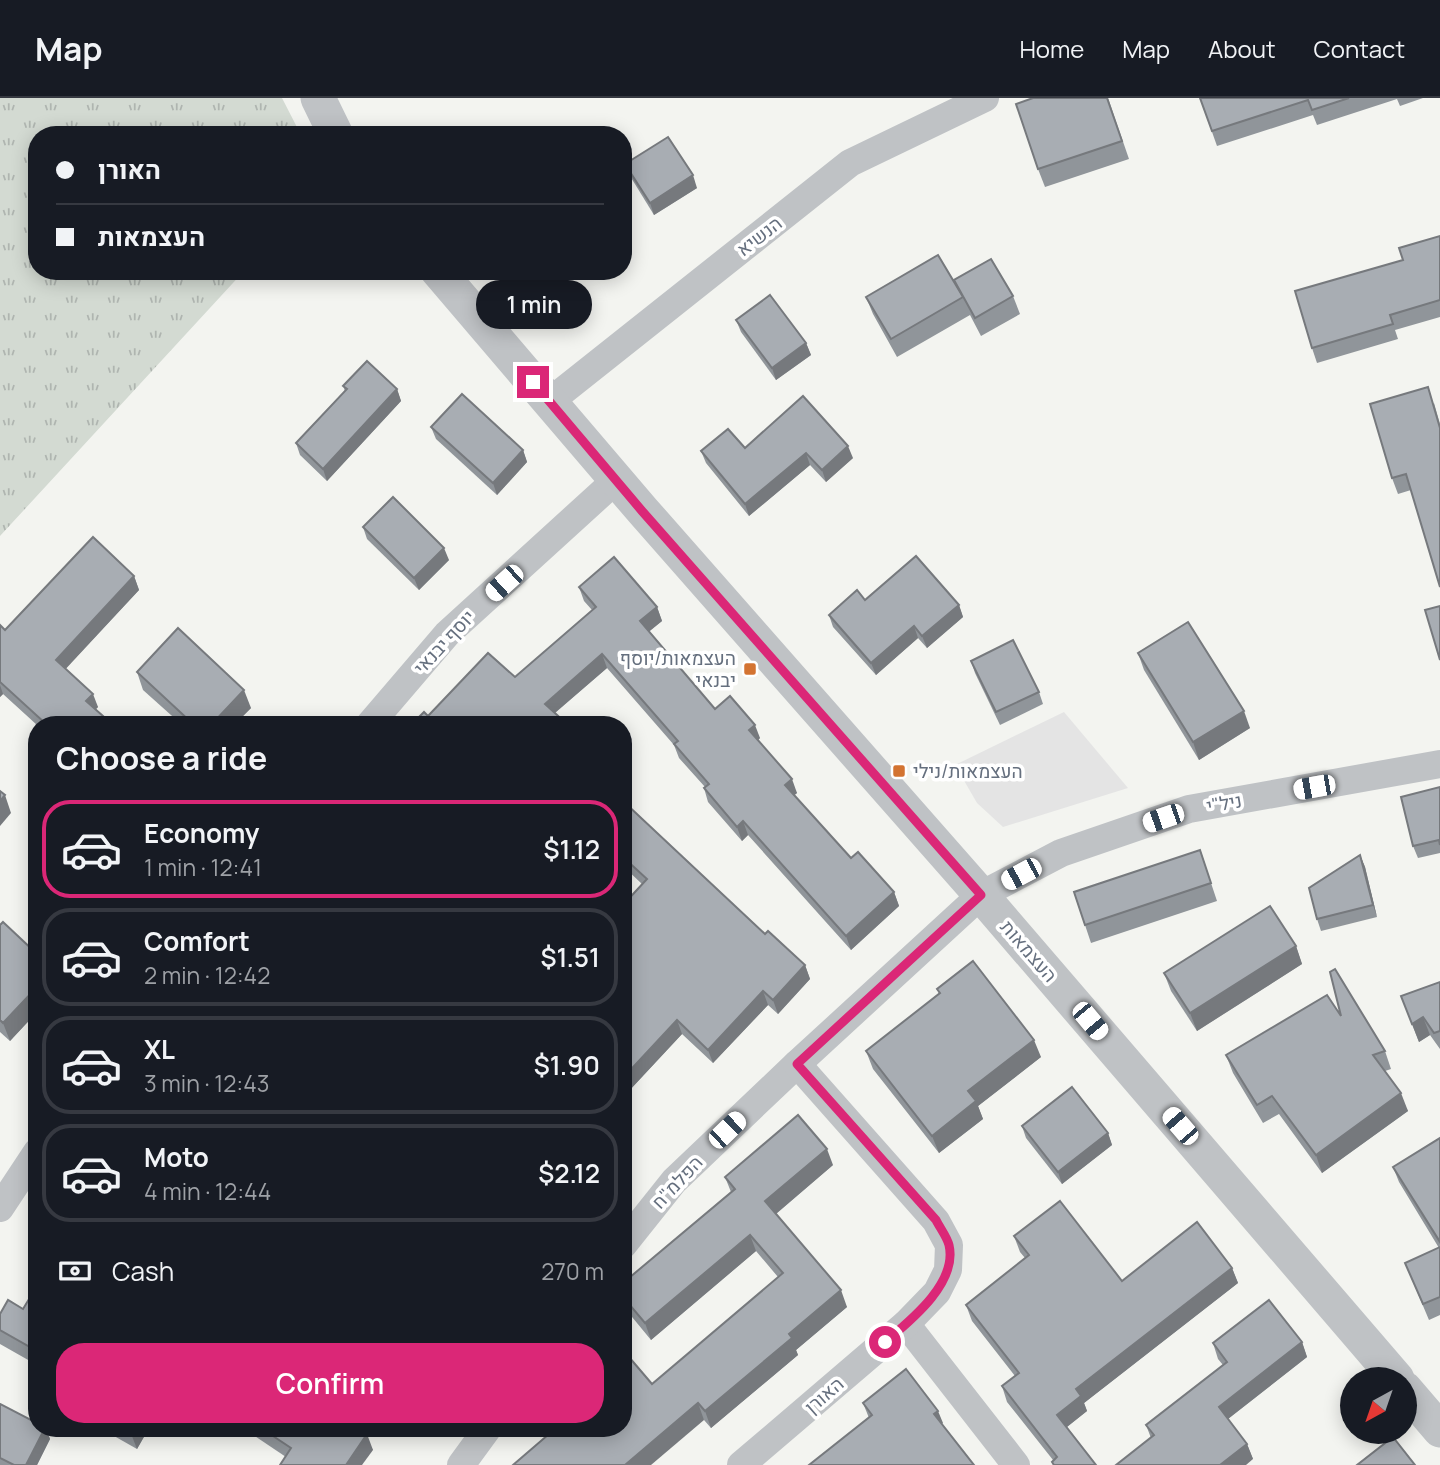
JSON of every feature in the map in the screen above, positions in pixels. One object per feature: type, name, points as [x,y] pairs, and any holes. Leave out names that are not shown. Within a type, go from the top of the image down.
[{"type":"street","points":[[318,98],[331,126]]},
{"type":"street","name":"הנשיא","points":[[550,402],[850,163],[985,98]]},
{"type":"street","name":"העצמאות","points":[[447,280],[616,480],[981,895],[1387,1367]]},
{"type":"street","name":"יוסף יבנאי","points":[[377,716],[447,634],[616,480]]},
{"type":"street","name":"ניל\"י","points":[[981,895],[1060,853],[1189,809],[1440,764]]},
{"type":"street","name":"הפלמ\"ח","points":[[632,1234],[674,1181],[981,895]]},
{"type":"street","name":"האורן","points":[[741,1465],[906,1325],[937,1292],[948,1270],[949,1245],[936,1220],[797,1064]]},
{"type":"street","points":[[0,1208],[28,1166]]},
{"type":"street","points":[[906,1325],[1016,1465]]},
{"type":"street","points":[[1418,1404],[1440,1430]]},
{"type":"street","points":[[461,1465],[481,1437]]},
{"type":"shaded area","points":[[1064,712],[1128,788],[1003,827],[977,803],[955,765]]},
{"type":"green space","points":[[0,98],[282,98],[296,126],[28,126],[28,280],[236,280],[0,536]]},
{"type":"building","points":[[1033,98],[1107,98],[1122,141],[1038,169],[1016,104]]},
{"type":"building","points":[[1200,98],[1349,98],[1312,110],[1308,100],[1212,131]]},
{"type":"building","points":[[668,137],[693,175],[650,203],[632,175],[632,160]]},
{"type":"building","points":[[1440,236],[1440,300],[1390,315],[1393,324],[1312,348],[1295,291],[1403,260],[1399,248]]},
{"type":"building","points":[[938,255],[963,297],[891,339],[866,297]]},
{"type":"building","points":[[991,259],[1013,296],[975,318],[954,280]]},
{"type":"building","points":[[770,295],[806,343],[772,368],[736,320]]},
{"type":"building","points":[[367,361],[397,389],[323,469],[296,443],[347,389],[343,386]]},
{"type":"building","points":[[1428,387],[1440,428],[1440,587],[1406,474],[1392,478],[1370,404]]},
{"type":"building","points":[[462,394],[523,450],[493,483],[431,427]]},
{"type":"building","points":[[803,396],[848,446],[822,470],[806,453],[745,504],[701,451],[728,429],[745,448]]},
{"type":"building","points":[[393,497],[444,548],[414,578],[363,527]]},
{"type":"building","points":[[93,537],[134,576],[56,660],[93,694],[86,701],[103,716],[37,716],[0,682],[0,625],[5,630]]},
{"type":"building","points":[[916,556],[959,605],[922,636],[914,626],[871,663],[829,615],[857,590],[865,600]]},
{"type":"building","points":[[614,557],[657,607],[640,621],[715,709],[730,696],[755,725],[749,730],[792,779],[785,785],[851,858],[858,852],[894,892],[846,936],[743,821],[737,827],[704,788],[709,784],[674,744],[678,741],[602,654],[545,704],[558,716],[428,716],[488,653],[515,677],[596,607],[579,587]]},
{"type":"building","points":[[1440,606],[1440,660],[1425,610]]},
{"type":"building","points":[[1188,622],[1244,711],[1193,742],[1138,653]]},
{"type":"building","points":[[178,628],[244,690],[220,716],[184,716],[137,672]]},
{"type":"building","points":[[1013,640],[1039,692],[996,712],[971,661]]},
{"type":"building","points":[[1440,787],[1440,845],[1439,840],[1413,846],[1401,797]]},
{"type":"building","points":[[632,809],[765,934],[768,931],[805,965],[773,1000],[763,991],[708,1050],[677,1020],[632,1068],[632,895],[647,879],[632,865]]},
{"type":"building","points":[[1200,850],[1211,883],[1085,925],[1074,892]]},
{"type":"building","points":[[1360,855],[1373,905],[1317,919],[1309,888]]},
{"type":"building","points":[[1270,906],[1296,946],[1190,1013],[1164,973]]},
{"type":"building","points":[[3,922],[28,946],[28,997],[3,1023],[0,1020],[0,925]]},
{"type":"building","points":[[973,961],[1034,1040],[968,1091],[976,1101],[932,1136],[866,1051],[940,993],[937,989]]},
{"type":"building","points":[[1335,969],[1385,1051],[1373,1055],[1401,1093],[1316,1155],[1272,1096],[1257,1105],[1226,1055],[1327,995],[1341,1016],[1330,972]]},
{"type":"building","points":[[1440,982],[1440,1031],[1434,1033],[1423,1017],[1412,1024],[1401,996]]},
{"type":"building","points":[[1072,1087],[1108,1133],[1058,1172],[1022,1126]]},
{"type":"building","points":[[798,1115],[827,1149],[765,1201],[841,1290],[789,1334],[792,1338],[705,1411],[698,1403],[625,1465],[513,1465],[546,1437],[632,1437],[632,1361],[652,1384],[783,1273],[750,1235],[645,1323],[632,1308],[632,1275],[735,1189],[725,1177]]},
{"type":"building","points":[[1440,1138],[1440,1242],[1393,1167]]},
{"type":"building","points":[[1060,1201],[1122,1281],[1197,1222],[1232,1268],[1076,1389],[1081,1396],[1057,1415],[1096,1465],[1054,1465],[1052,1462],[1057,1457],[1002,1386],[1019,1373],[966,1305],[1029,1255],[1014,1236]]},
{"type":"building","points":[[1440,1247],[1440,1297],[1423,1304],[1405,1263]]},
{"type":"building","points":[[8,1300],[23,1309],[28,1301],[28,1346],[0,1330],[0,1314]]},
{"type":"building","points":[[1269,1300],[1302,1342],[1219,1407],[1247,1444],[1220,1465],[1116,1465],[1154,1435],[1146,1425],[1227,1362],[1213,1343]]},
{"type":"building","points":[[906,1369],[938,1411],[934,1414],[974,1465],[809,1465],[872,1415],[863,1403]]},
{"type":"building","points":[[0,1404],[28,1418],[28,1437],[40,1437],[26,1465],[14,1465],[0,1458]]},
{"type":"building","points":[[274,1437],[365,1437],[346,1465],[280,1465],[291,1448]]},
{"type":"building","points":[[1384,1444],[1398,1444],[1415,1465],[1357,1465]]},
{"type":"place","name":"העצמאות/יוסף יבנאי","points":[[750,669]]},
{"type":"place","name":"העצמאות/נילי","points":[[899,771]]},
{"type":"route","points":[[533,382],[642,511],[981,895],[797,1064],[936,1220],[949,1245],[948,1270],[937,1292],[906,1325],[885,1342]]}]
